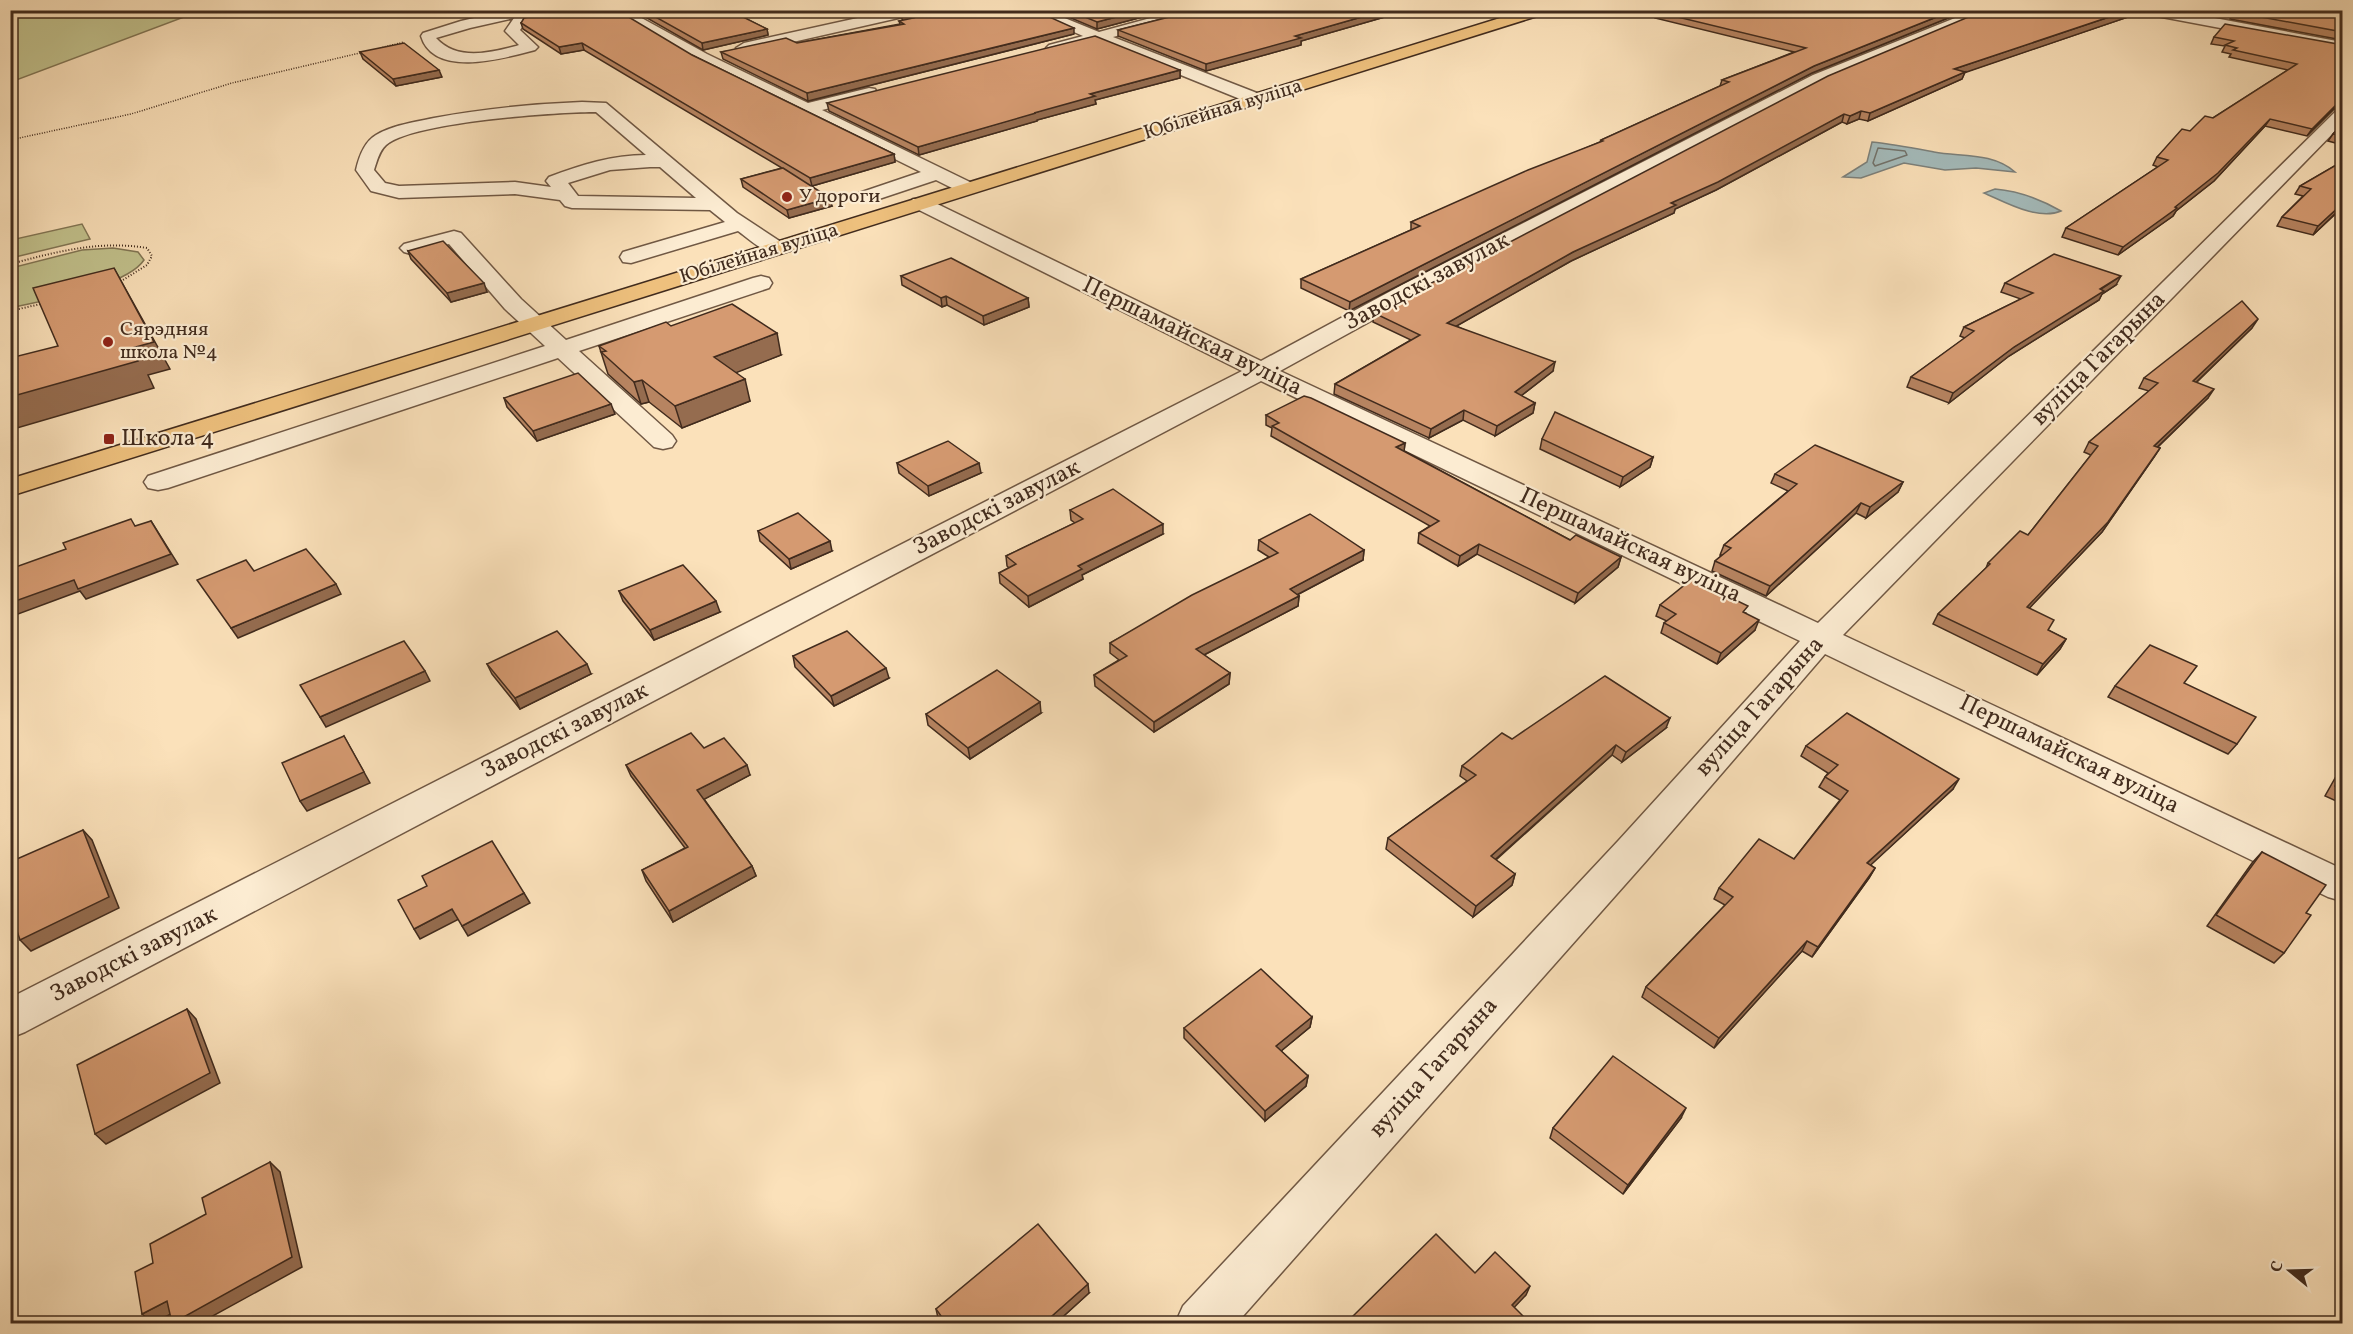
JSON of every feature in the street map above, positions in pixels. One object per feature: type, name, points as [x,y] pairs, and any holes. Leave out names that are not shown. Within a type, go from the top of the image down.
[{"type":"main road","name":"Юбілейная вуліца","points":[[10,488],[1542,10]]},
{"type":"street","points":[[532,10],[521,18],[512,31],[530,47],[502,54],[461,58],[447,55],[430,42],[428,36],[466,24],[532,10]]},
{"type":"street","points":[[615,10],[701,57],[967,188]]},
{"type":"street","points":[[701,57],[916,10]]},
{"type":"street","points":[[1031,10],[1256,99]]},
{"type":"street","points":[[1041,51],[1199,10]]},
{"type":"street","name":"Заводскі завулак","points":[[10,1019],[1260,371],[1410,290],[1819,78],[1989,10]]},
{"type":"street","points":[[2146,10],[2343,47]]},
{"type":"street","points":[[804,109],[883,90]]},
{"type":"street","points":[[568,195],[515,188],[399,192],[378,187],[365,170],[368,154],[382,138],[422,124],[584,105],[600,107],[714,204],[777,248]]},
{"type":"street","name":"вуліца Гагарына","points":[[1201,1323],[1633,850],[1822,637],[2343,114]]},
{"type":"street","points":[[666,162],[636,160],[595,166],[556,181],[572,201],[714,204]]},
{"type":"street","points":[[866,197],[938,173]]},
{"type":"street","name":"Першамайская вуліца","points":[[920,203],[1260,371],[2343,886]]},
{"type":"street","points":[[631,256],[741,224]]},
{"type":"street","points":[[411,248],[454,237],[513,304],[663,441]]},
{"type":"street","points":[[158,482],[761,283]]},
{"type":"path","points":[[375,50],[428,36]]},
{"type":"path","points":[[10,140],[131,114],[232,82],[364,52]]},
{"type":"path","points":[[10,264],[82,247],[105,244],[147,248],[152,256],[147,265],[132,277],[113,285]]},
{"type":"path","points":[[10,311],[45,303]]},
{"type":"green space","points":[[11,10],[200,10],[200,11],[11,82]]},
{"type":"green space","points":[[82,224],[90,239],[11,258],[11,240]]},
{"type":"green space","points":[[113,248],[138,252],[144,260],[120,278],[102,285],[11,308],[11,268],[82,250]]},
{"type":"water","points":[[1872,142],[1986,158],[2015,172],[1976,168],[1945,170],[1904,163],[1861,178],[1843,177],[1867,162]]},
{"type":"water","points":[[1995,189],[2029,196],[2061,211],[2042,214],[2032,212],[1984,193]]},
{"type":"building","points":[[563,10],[617,10],[692,55],[894,154],[810,178],[582,43],[559,47],[521,23],[524,18]]},
{"type":"building","points":[[643,10],[729,10],[767,29],[702,43]]},
{"type":"building","points":[[911,10],[1034,10],[1074,28],[807,93],[721,52],[786,38],[797,43],[904,24],[899,21],[913,18],[901,13]]},
{"type":"building","points":[[1068,10],[1143,10],[1097,22]]},
{"type":"building","points":[[1197,10],[1386,10],[1295,36],[1301,38],[1206,64],[1118,30]]},
{"type":"building","points":[[1661,10],[1954,10],[1814,66],[1350,302],[1301,279],[1420,226],[1411,222],[1528,170],[1603,141],[1601,140],[1729,82],[1722,80],[1806,48],[1657,12]]},
{"type":"building","points":[[1985,10],[2130,10],[1954,69],[1965,72],[1870,113],[1861,111],[1850,116],[1844,114],[1718,182],[1671,203],[1676,205],[1573,252],[1447,323],[1555,362],[1515,392],[1535,403],[1497,426],[1464,410],[1431,429],[1335,384],[1420,335],[1374,313],[1828,76]]},
{"type":"building","points":[[2235,10],[2343,10],[2343,32],[2234,12]]},
{"type":"building","points":[[2225,24],[2343,45],[2343,101],[2339,102],[2312,129],[2270,119],[2218,173],[2175,207],[2177,208],[2123,247],[2066,228],[2168,160],[2157,157],[2182,129],[2190,131],[2205,116],[2213,118],[2297,64],[2233,50],[2237,48],[2225,45],[2234,41],[2214,37]]},
{"type":"building","points":[[1095,36],[1180,70],[1090,94],[1095,96],[918,147],[827,103]]},
{"type":"building","points":[[404,43],[439,70],[393,79],[360,52]]},
{"type":"building","points":[[2343,123],[2343,136],[2333,134]]},
{"type":"building","points":[[2343,161],[2343,203],[2318,226],[2282,217],[2311,189],[2300,186]]},
{"type":"building","name":"У дороги","points":[[783,168],[830,198],[787,210],[741,179]]},
{"type":"building","points":[[443,241],[484,283],[447,293],[408,251]]},
{"type":"building","points":[[2054,254],[2121,276],[2100,289],[2104,291],[2014,347],[1953,393],[1911,377],[1974,331],[1964,327],[2033,293],[2005,283]]},
{"type":"building","points":[[951,258],[1028,298],[983,316],[946,296],[941,298],[901,276]]},
{"type":"building","points":[[114,268],[154,342],[132,348],[138,361],[10,397],[10,358],[58,346],[33,288]]},
{"type":"building","points":[[2242,301],[2258,319],[2193,381],[2214,389],[2154,446],[2160,448],[2108,522],[2027,607],[2054,620],[2048,630],[2066,639],[2043,664],[1938,614],[1990,564],[1988,563],[2020,531],[2028,535],[2098,446],[2089,442],[2158,383],[2144,378]]},
{"type":"building","points":[[732,304],[777,333],[714,357],[745,379],[675,406],[642,380],[634,382],[601,352],[606,351],[599,346],[666,322],[671,326]]},
{"type":"building","points":[[578,373],[611,404],[533,431],[504,398]]},
{"type":"building","points":[[1304,396],[1405,443],[1396,447],[1570,540],[1576,535],[1621,557],[1578,593],[1479,544],[1460,556],[1419,533],[1439,521],[1272,426],[1279,423],[1266,415]]},
{"type":"building","points":[[1555,412],[1653,457],[1623,477],[1542,439]]},
{"type":"building","points":[[948,441],[979,463],[928,486],[897,463]]},
{"type":"building","points":[[1815,445],[1903,482],[1870,507],[1861,503],[1770,586],[1715,561],[1731,548],[1724,545],[1797,484],[1775,474]]},
{"type":"building","points":[[1113,489],[1163,524],[1078,566],[1082,569],[1028,596],[999,573],[1016,564],[1006,556],[1083,519],[1070,510]]},
{"type":"building","points":[[798,513],[830,541],[789,559],[758,531]]},
{"type":"building","points":[[1310,514],[1364,550],[1290,589],[1299,596],[1196,649],[1230,673],[1154,722],[1094,675],[1127,656],[1110,643],[1192,595],[1278,553],[1259,540]]},
{"type":"building","points":[[131,519],[135,526],[151,521],[171,554],[78,589],[74,580],[10,603],[10,569],[66,549],[63,543]]},
{"type":"building","points":[[306,549],[336,584],[231,628],[197,580],[246,560],[254,571]]},
{"type":"building","points":[[683,565],[716,601],[650,630],[619,591]]},
{"type":"building","points":[[1692,579],[1748,606],[1743,612],[1759,620],[1721,653],[1664,623],[1676,614],[1660,605]]},
{"type":"building","points":[[557,631],[587,664],[515,698],[487,664]]},
{"type":"building","points":[[847,631],[886,668],[831,696],[793,656]]},
{"type":"building","points":[[404,641],[425,671],[320,717],[300,685]]},
{"type":"building","points":[[2150,645],[2197,666],[2184,683],[2256,717],[2237,744],[2115,686]]},
{"type":"building","points":[[997,670],[1040,702],[968,748],[926,714]]},
{"type":"building","points":[[1605,676],[1670,718],[1626,752],[1616,745],[1491,856],[1515,874],[1476,906],[1388,838],[1476,775],[1462,766],[1502,733],[1512,739]]},
{"type":"building","points":[[1847,713],[1959,779],[1867,863],[1875,868],[1818,947],[1807,941],[1719,1038],[1646,987],[1733,897],[1719,888],[1759,839],[1794,859],[1848,791],[1825,777],[1838,765],[1806,746]]},
{"type":"building","points":[[691,733],[704,748],[724,738],[747,765],[697,790],[752,866],[669,911],[642,870],[688,847],[626,765]]},
{"type":"building","points":[[344,736],[364,772],[300,801],[282,763]]},
{"type":"building","points":[[2343,771],[2343,789],[2335,786]]},
{"type":"building","points":[[83,830],[109,897],[20,940],[10,910],[10,862]]},
{"type":"building","points":[[492,841],[524,893],[462,926],[452,909],[414,929],[398,900],[427,886],[422,876]]},
{"type":"building","points":[[2262,852],[2326,885],[2306,913],[2311,915],[2284,953],[2216,915]]},
{"type":"building","points":[[1261,969],[1312,1017],[1276,1046],[1308,1076],[1265,1111],[1184,1028]]},
{"type":"building","points":[[187,1009],[210,1073],[95,1134],[77,1065]]},
{"type":"building","points":[[1613,1056],[1686,1108],[1628,1185],[1553,1128]]},
{"type":"building","points":[[270,1162],[292,1257],[173,1323],[167,1301],[142,1314],[135,1272],[153,1263],[150,1244],[206,1214],[202,1198]]},
{"type":"building","points":[[1038,1224],[1088,1284],[1044,1323],[946,1323],[936,1309]]},
{"type":"building","points":[[1436,1234],[1475,1273],[1495,1252],[1530,1286],[1512,1305],[1530,1323],[1350,1323],[1348,1321]]},
{"type":"place","name":"У дороги","points":[[787,197]]},
{"type":"place","name":"Сярэдняя школа №4","points":[[108,342]]},
{"type":"place","name":"Школа 4","points":[[109,439]]}]
